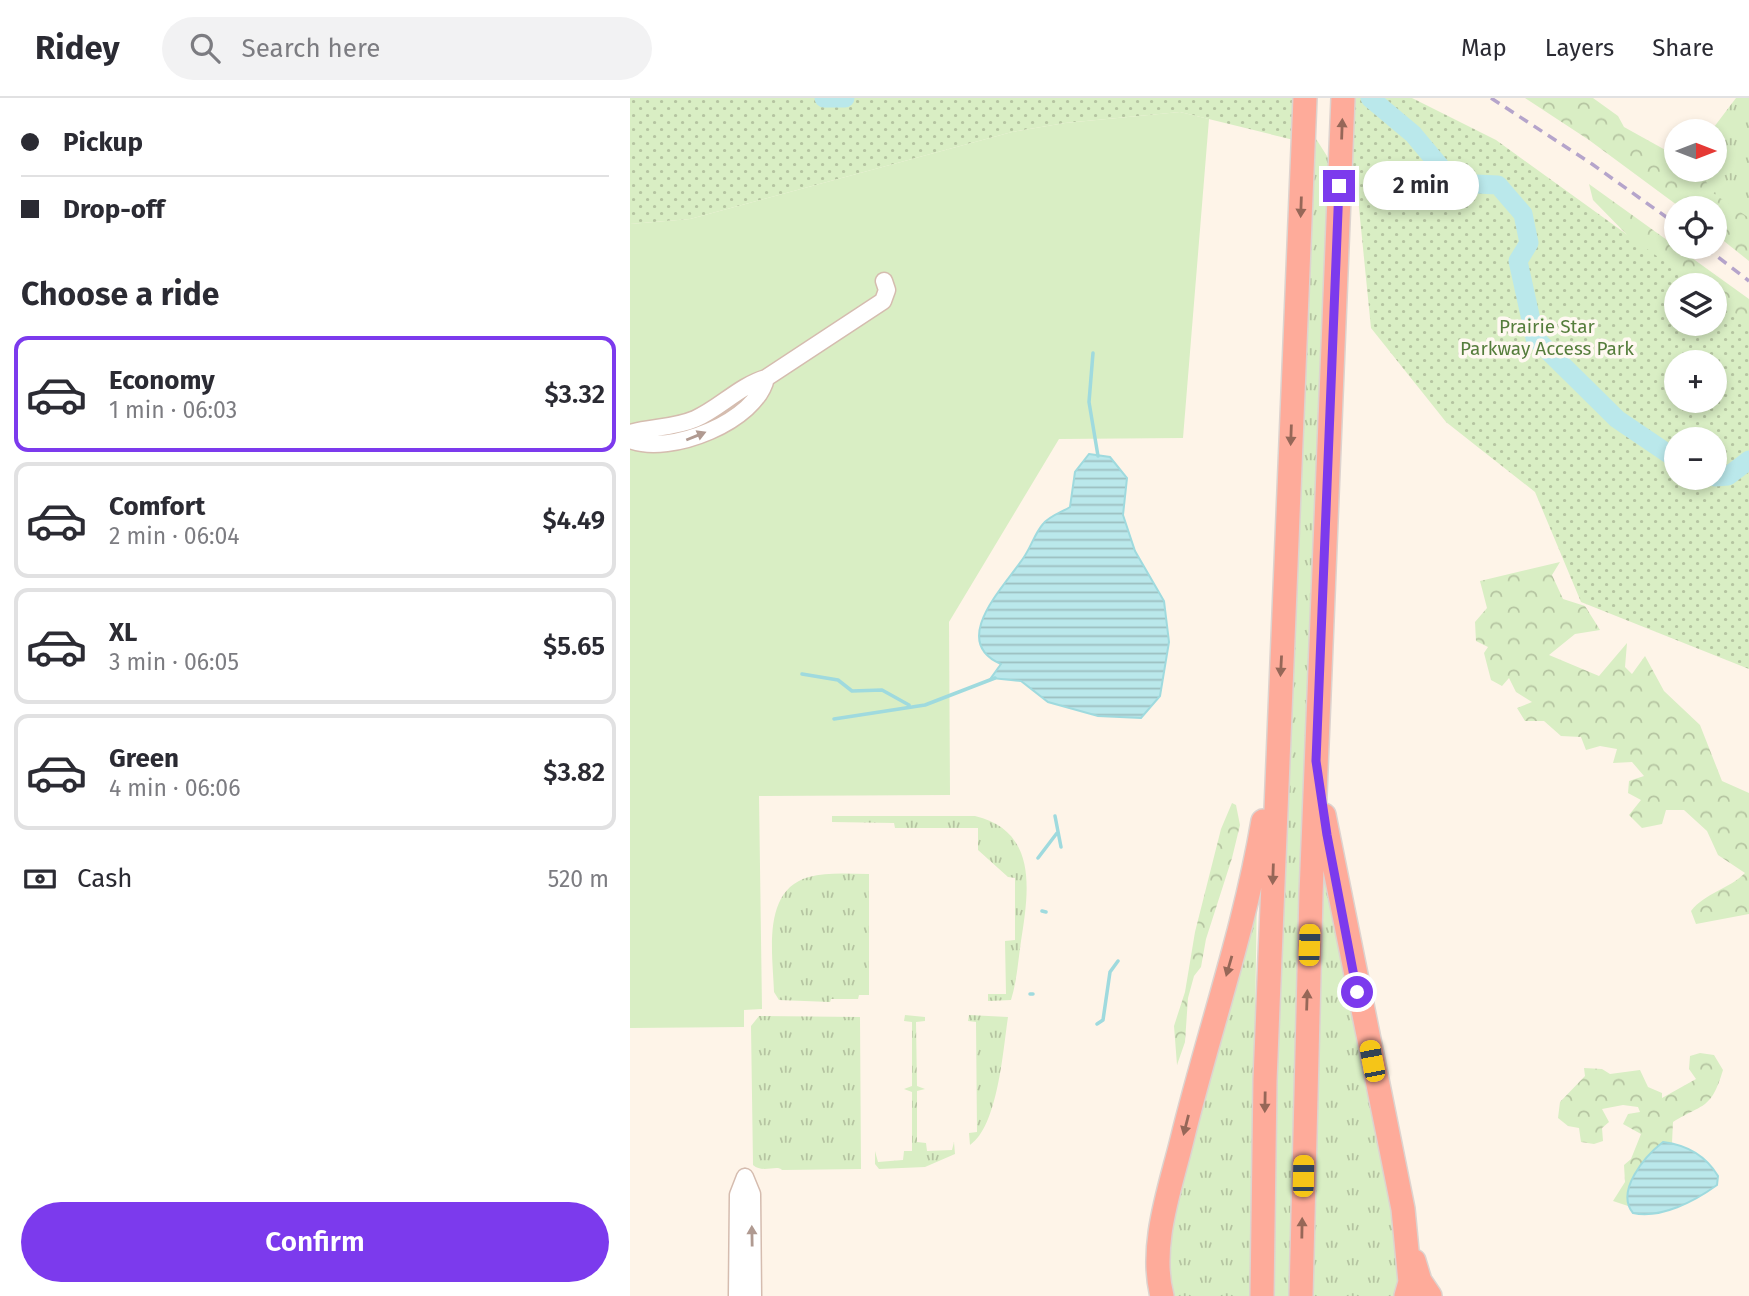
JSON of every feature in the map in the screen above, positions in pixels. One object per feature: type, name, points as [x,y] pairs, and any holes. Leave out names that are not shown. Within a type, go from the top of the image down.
[{"type":"highway","points":[[1262,1296],[1265,1080],[1305,98]]},
{"type":"highway","points":[[1301,1296],[1304,1098],[1343,98]]},
{"type":"highway","points":[[1316,761],[1334,874],[1403,1209],[1415,1265],[1430,1296]]},
{"type":"highway","points":[[1144,1296],[1157,1254],[1202,1059],[1246,905],[1263,819],[1276,782]]},
{"type":"highway","points":[[1403,1209],[1410,1282],[1406,1296]]},
{"type":"highway","points":[[1157,1254],[1162,1296]]},
{"type":"street","points":[[630,433],[678,425],[696,419],[751,382],[766,378],[883,301],[887,290],[884,281]]},
{"type":"street","points":[[630,440],[642,445],[669,444],[701,434],[753,402],[763,392],[766,378]]},
{"type":"street","points":[[737,1296],[738,1195],[745,1177],[752,1194],[753,1296]]},
{"type":"green space","points":[[630,98],[1303,98],[1302,142],[1180,112],[1065,123],[1012,132],[690,219],[630,224]]},
{"type":"green space","name":"Prairie Star Parkway Access Park","points":[[1344,98],[1412,98],[1496,140],[1680,273],[1664,273],[1664,336],[1727,336],[1727,307],[1749,323],[1749,669],[1581,602],[1535,492],[1446,422],[1371,328],[1357,188],[1340,172]]},
{"type":"green space","points":[[1525,98],[1593,98],[1618,116],[1624,127],[1664,149],[1664,182],[1706,182],[1717,196],[1665,196],[1589,140]]},
{"type":"green space","points":[[1736,98],[1749,98],[1749,243],[1727,219],[1727,196],[1706,196],[1693,182],[1727,182],[1727,119],[1720,119]]},
{"type":"green space","points":[[1180,112],[1209,119],[1183,438],[1059,439],[949,622],[950,795],[759,796],[762,1009],[744,1010],[744,1027],[630,1028],[630,224],[690,219],[1012,132],[1065,123]]},
{"type":"green space","points":[[1313,134],[1332,164],[1293,1296],[1270,1296],[1272,1149]]},
{"type":"green space","points":[[1589,184],[1664,238],[1664,259],[1693,259],[1713,273],[1664,273],[1593,200]]},
{"type":"green space","points":[[1727,203],[1749,218],[1749,261],[1727,244]]},
{"type":"green space","points":[[1727,283],[1749,299],[1749,361],[1726,336]]},
{"type":"green space","points":[[1560,562],[1552,575],[1563,599],[1585,606],[1600,630],[1575,634],[1549,655],[1599,676],[1627,643],[1625,667],[1632,674],[1645,656],[1664,691],[1700,725],[1722,781],[1749,793],[1749,914],[1696,924],[1691,911],[1710,895],[1745,873],[1718,855],[1707,831],[1684,810],[1666,810],[1662,824],[1642,828],[1629,815],[1641,800],[1628,793],[1629,781],[1644,776],[1632,762],[1613,763],[1617,749],[1600,746],[1586,750],[1581,737],[1561,736],[1544,721],[1525,721],[1517,708],[1532,702],[1516,692],[1509,678],[1502,686],[1491,680],[1484,653],[1488,647],[1476,641],[1475,622],[1487,608],[1480,581]]},
{"type":"green space","points":[[1232,803],[1236,805],[1240,825],[1206,939],[1201,967],[1194,976],[1188,998],[1185,1042],[1177,1065],[1174,1026],[1185,992],[1195,932],[1221,829]]},
{"type":"green space","points":[[832,816],[975,816],[995,824],[1010,835],[1025,865],[1027,883],[1024,922],[1011,1000],[988,1001],[988,994],[1006,994],[1005,941],[1015,940],[1015,878],[1008,877],[978,850],[978,828],[895,828],[894,823],[832,822]]},
{"type":"green space","points":[[1323,866],[1402,1258],[1397,1296],[1313,1296]]},
{"type":"green space","points":[[869,874],[869,995],[859,995],[858,999],[831,999],[830,1002],[779,1000],[774,992],[772,943],[773,926],[783,895],[794,884],[816,875]]},
{"type":"green space","points":[[1257,890],[1251,1296],[1170,1296],[1168,1279],[1171,1228],[1216,1024]]},
{"type":"green space","points":[[905,1015],[925,1017],[925,1021],[916,1022],[917,1086],[925,1089],[917,1091],[917,1142],[926,1143],[927,1151],[952,1150],[954,1142],[955,1154],[925,1167],[879,1169],[875,1164],[875,1151],[878,1162],[903,1160],[904,1151],[912,1151],[912,1092],[904,1089],[912,1086],[912,1022],[904,1021]]},
{"type":"green space","points":[[969,1015],[1008,1017],[993,1105],[987,1122],[970,1145],[969,1133],[977,1132],[976,1022],[968,1021]]},
{"type":"green space","points":[[759,1016],[860,1017],[861,1169],[782,1170],[761,1169],[753,1165],[751,1026]]},
{"type":"green space","points":[[1700,1053],[1714,1055],[1723,1070],[1710,1099],[1673,1122],[1672,1143],[1663,1142],[1627,1194],[1628,1206],[1613,1201],[1625,1182],[1624,1165],[1631,1159],[1641,1134],[1623,1124],[1628,1114],[1640,1112],[1638,1107],[1623,1105],[1602,1109],[1609,1122],[1602,1128],[1603,1141],[1594,1144],[1581,1142],[1579,1128],[1568,1126],[1558,1118],[1560,1102],[1585,1076],[1584,1068],[1602,1069],[1610,1074],[1640,1070],[1648,1087],[1662,1093],[1662,1098],[1696,1079],[1689,1069],[1690,1056]]},
{"type":"water","points":[[1089,454],[1110,457],[1127,478],[1123,515],[1135,551],[1164,601],[1169,642],[1160,696],[1141,718],[1098,716],[1048,702],[1021,681],[991,678],[1001,664],[986,654],[980,642],[980,628],[986,613],[1040,528],[1049,519],[1070,507],[1075,472]]},
{"type":"water","points":[[1663,1142],[1688,1149],[1702,1157],[1718,1176],[1717,1185],[1699,1197],[1666,1211],[1633,1213],[1628,1204],[1628,1195],[1634,1175]]},
{"type":"waterway","points":[[824,98],[845,98]]},
{"type":"waterway","points":[[1370,98],[1413,134],[1454,183],[1498,185],[1523,214],[1529,243],[1518,261],[1535,338],[1617,419],[1664,451]]},
{"type":"waterway","points":[[1093,353],[1089,402],[1098,456]]},
{"type":"waterway","points":[[1727,476],[1749,460]]},
{"type":"waterway","points":[[802,674],[838,680],[852,691],[882,690],[909,705]]},
{"type":"waterway","points":[[834,719],[925,705],[995,678]]},
{"type":"waterway","points":[[1055,816],[1061,847]]},
{"type":"waterway","points":[[1038,858],[1057,833]]},
{"type":"waterway","points":[[1042,911],[1046,912]]},
{"type":"waterway","points":[[1097,1024],[1103,1020],[1110,972],[1118,961]]},
{"type":"railway","points":[[1491,98],[1592,164],[1664,215]]},
{"type":"railway","points":[[1721,259],[1749,281]]},
{"type":"route","points":[[1339,186],[1316,761],[1327,835],[1357,992]]}]
